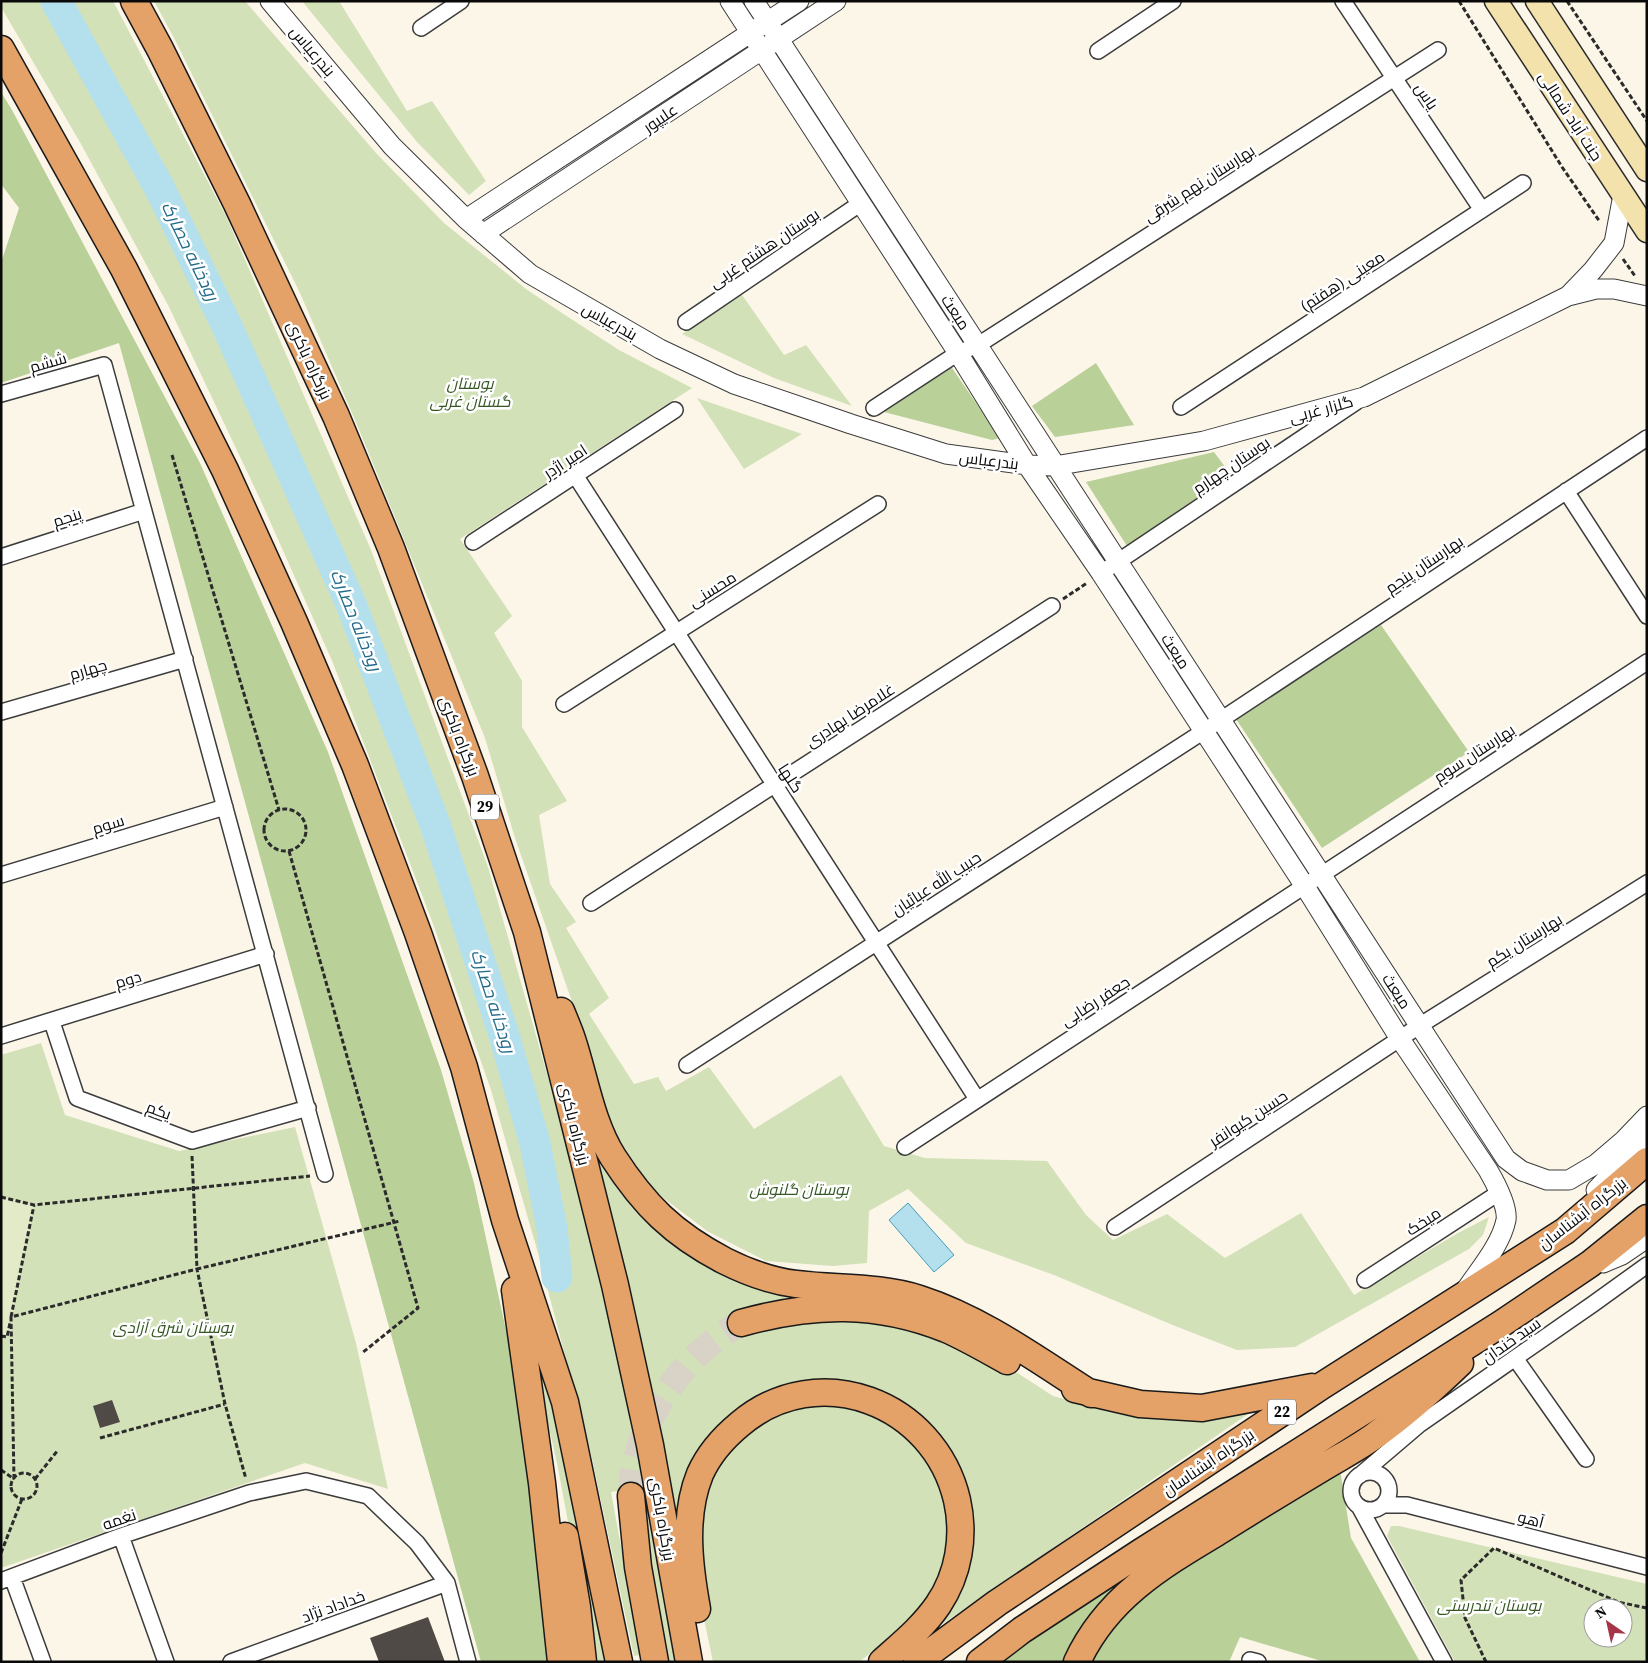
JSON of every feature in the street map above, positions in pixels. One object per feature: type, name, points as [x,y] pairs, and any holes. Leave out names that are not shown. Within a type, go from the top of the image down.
[{"type":"highway","name":"بزرگراه باکری","points":[[134,1],[237,204],[339,425],[390,548],[475,776],[527,932],[630,1349],[650,1445],[689,1662]]},
{"type":"highway","points":[[1,49],[124,268],[225,470],[298,631],[355,765],[418,933],[464,1066],[505,1220],[565,1402],[619,1662]]},
{"type":"highway","points":[[527,932],[572,1038],[596,1120],[612,1155],[638,1192],[673,1228],[711,1254],[741,1269],[770,1279],[795,1284],[877,1290],[918,1298],[961,1314],[1091,1394]]},
{"type":"highway","name":"بزرگراه آبشناسان","points":[[917,1662],[997,1603],[1323,1384],[1565,1231],[1647,1161]]},
{"type":"highway","points":[[980,1662],[1022,1630],[1133,1557],[1501,1324],[1590,1264],[1647,1218]]},
{"type":"highway","points":[[505,1220],[547,1519],[561,1662]]},
{"type":"highway","points":[[741,1323],[811,1308],[856,1308],[896,1313],[948,1330],[1021,1368],[1058,1384],[1091,1394],[1140,1404],[1202,1408],[1323,1384]]},
{"type":"highway","points":[[1077,1662],[1098,1627],[1115,1606],[1142,1581],[1194,1546],[1377,1435],[1433,1389],[1501,1324]]},
{"type":"highway","points":[[528,1382],[559,1505],[577,1607],[583,1662]]},
{"type":"highway","points":[[702,1662],[700,1623],[692,1580],[689,1533],[693,1498],[700,1475],[720,1443],[747,1418],[775,1403],[792,1397],[822,1393],[863,1398],[900,1415],[927,1439],[943,1461],[954,1486],[961,1522],[960,1548],[948,1588],[926,1620],[882,1662]]},
{"type":"highway","points":[[631,1496],[638,1567],[655,1662]]},
{"type":"main road","name":"جنت آباد شمالی","points":[[1496,1],[1647,231]]},
{"type":"main road","points":[[1537,1],[1647,170]]},
{"type":"street","name":"بندرعباس","points":[[270,1],[392,146],[466,219],[530,274],[660,349],[734,384],[850,424],[946,454],[1054,466]]},
{"type":"street","points":[[421,28],[461,1]]},
{"type":"street","name":"مبعث","points":[[730,1],[958,353],[1027,464],[1101,573],[1304,885],[1400,1039],[1488,1170],[1500,1192],[1506,1219],[1495,1246],[1461,1297]]},
{"type":"street","name":"مبعث","points":[[754,1],[978,345],[1054,466],[1506,1159],[1522,1170],[1547,1180],[1569,1180],[1596,1164],[1623,1141],[1647,1116]]},
{"type":"street","name":"علیپور","points":[[466,219],[799,1]]},
{"type":"street","name":"علیپور","points":[[484,234],[836,1]]},
{"type":"street","points":[[1098,51],[1173,1]]},
{"type":"street","name":"یاس","points":[[1343,1],[1482,210]]},
{"type":"street","name":"بهارستان نهم شرقی","points":[[874,408],[958,353],[978,345],[1438,50]]},
{"type":"street","name":"معینی (هفتم)","points":[[1181,407],[1523,184]]},
{"type":"street","name":"گلزار غربی","points":[[1568,296],[1593,270],[1614,243],[1623,195]]},
{"type":"street","name":"بوستان هشتم غربی","points":[[686,322],[861,203]]},
{"type":"street","name":"گلزار غربی","points":[[1054,466],[1204,441],[1364,397],[1568,296],[1596,289],[1614,289],[1647,296]]},
{"type":"street","name":"ششم","points":[[1,394],[104,365],[144,511]]},
{"type":"street","name":"بوستان چهارم","points":[[1101,573],[1364,397]]},
{"type":"street","name":"امیر اژدر","points":[[473,542],[675,410]]},
{"type":"street","name":"بهارستان پنجم","points":[[1204,731],[1647,438]]},
{"type":"street","name":"گلها","points":[[575,475],[977,1099]]},
{"type":"street","points":[[1566,491],[1647,616]]},
{"type":"street","name":"محسنی","points":[[564,704],[878,504]]},
{"type":"street","points":[[144,511],[326,1174]]},
{"type":"street","name":"پنجم","points":[[1,556],[144,511]]},
{"type":"street","name":"غلامرضا بهادری","points":[[591,903],[1052,606]]},
{"type":"street","name":"چهارم","points":[[1,712],[185,659]]},
{"type":"street","name":"بهارستان سوم","points":[[1304,885],[1647,662]]},
{"type":"street","name":"حبیب الله عبائیان","points":[[687,1065],[1204,731]]},
{"type":"street","name":"سوم","points":[[1,875],[226,808]]},
{"type":"street","name":"بهارستان یکم","points":[[1400,1039],[1647,883]]},
{"type":"street","name":"جعفر رضایی","points":[[905,1147],[1304,885]]},
{"type":"street","name":"دوم","points":[[1,1036],[52,1022],[266,954]]},
{"type":"street","name":"یکم","points":[[52,1022],[77,1098],[192,1141]]},
{"type":"street","name":"حسین کیوانفر","points":[[1115,1227],[1400,1039]]},
{"type":"street","points":[[192,1141],[308,1108]]},
{"type":"street","points":[[1540,1247],[1647,1136]]},
{"type":"street","name":"میخک","points":[[1365,1280],[1500,1192]]},
{"type":"street","points":[[1566,1280],[1622,1255],[1647,1238]]},
{"type":"street","name":"سید خندان","points":[[1359,1476],[1420,1424],[1647,1265]]},
{"type":"street","points":[[1515,1358],[1586,1459]]},
{"type":"street","points":[[1374,1534],[1381,1507],[1389,1494],[1386,1482],[1396,1443]]},
{"type":"street","points":[[1407,1505],[1395,1496],[1386,1482],[1371,1472],[1359,1476],[1351,1492],[1444,1662]]},
{"type":"street","name":"نغمه","points":[[7,1579],[121,1536],[249,1493],[306,1481],[368,1496],[417,1542],[446,1583],[468,1662]]},
{"type":"street","points":[[1360,1508],[1366,1510],[1407,1505]]},
{"type":"street","name":"آهو","points":[[1407,1505],[1647,1567]]},
{"type":"street","points":[[121,1536],[166,1662]]},
{"type":"street","points":[[7,1579],[42,1662]]},
{"type":"street","name":"خداداد نژاد","points":[[240,1660],[446,1583]]},
{"type":"path","points":[[1459,1],[1562,166],[1603,226]]},
{"type":"path","points":[[1567,1],[1647,121]]},
{"type":"path","points":[[1622,256],[1637,279]]},
{"type":"path","points":[[172,455],[278,810]]},
{"type":"path","points":[[1052,606],[1101,573]]},
{"type":"path","points":[[285,809],[298,814],[305,825],[304,839],[295,849],[289,851],[275,849],[265,839],[264,825],[272,813],[278,810],[285,809]]},
{"type":"path","points":[[289,851],[418,1308],[362,1353]]},
{"type":"path","points":[[192,1141],[197,1269],[225,1404],[249,1493]]},
{"type":"path","points":[[1,1196],[34,1205],[326,1174]]},
{"type":"path","points":[[1,1336],[7,1337],[34,1205]]},
{"type":"path","points":[[11,1317],[197,1269],[400,1221]]},
{"type":"path","points":[[11,1317],[14,1478],[11,1486],[14,1495],[22,1499],[34,1495],[37,1488],[35,1479],[25,1473],[14,1478]]},
{"type":"path","points":[[100,1438],[225,1404]]},
{"type":"path","points":[[35,1479],[58,1450]]},
{"type":"path","points":[[1,1470],[14,1478]]},
{"type":"path","points":[[1,1553],[22,1499]]},
{"type":"path","points":[[1486,1662],[1465,1618],[1461,1580],[1494,1548],[1618,1602],[1647,1608]]},
{"type":"green space","points":[[1,1],[113,1],[226,216],[371,550],[488,867],[567,1144],[630,1411],[675,1662],[663,1662],[640,1488],[611,1492],[641,1655],[634,1656],[591,1454],[538,1253],[491,1090],[432,921],[333,663],[260,499],[168,305],[81,144],[1,7]]},
{"type":"green space","points":[[154,1],[245,1],[376,153],[444,223],[526,289],[565,315],[619,350],[692,388],[460,539],[512,616],[494,633],[522,681],[522,727],[567,801],[539,815],[550,884],[576,922],[566,928],[609,998],[589,1014],[634,1084],[658,1077],[666,1091],[709,1067],[754,1129],[841,1075],[884,1146],[925,1158],[1047,1161],[1086,1215],[1113,1240],[1167,1214],[1225,1258],[1301,1213],[1354,1295],[1458,1233],[1489,1217],[1483,1235],[1469,1249],[1295,1347],[1237,1350],[1054,1275],[966,1243],[908,1189],[869,1211],[867,1263],[833,1266],[766,1261],[707,1231],[653,1190],[613,1131],[577,1016],[515,838],[485,738],[358,427],[300,293]]},
{"type":"green space","points":[[302,1],[339,1],[407,111],[432,101],[486,181],[469,195],[417,142]]},
{"type":"green space","points":[[1,92],[200,463],[328,752],[441,1070],[474,1183],[509,1344],[525,1440],[551,1662],[481,1662],[119,343],[1,383],[1,263],[19,208],[1,184]]},
{"type":"green space","points":[[740,292],[784,355],[806,345],[852,406],[774,378],[682,334]]},
{"type":"green space","points":[[1096,363],[1134,425],[1055,437],[1032,406]]},
{"type":"green space","points":[[950,365],[1000,438],[992,440],[884,412]]},
{"type":"green space","points":[[697,398],[802,434],[744,469]]},
{"type":"green space","points":[[1214,452],[1231,475],[1127,546],[1086,482]]},
{"type":"green space","points":[[1381,625],[1469,752],[1322,848],[1236,719]]},
{"type":"green space","points":[[567,1040],[590,1119],[673,1238],[982,1340],[811,1299],[785,1300],[733,1314],[742,1337],[770,1327],[809,1319],[896,1320],[1016,1372],[1053,1396],[1108,1411],[1165,1420],[1209,1419],[1251,1412],[906,1649],[920,1637],[967,1512],[877,1396],[746,1411],[683,1535],[696,1626],[665,1452],[633,1305]]},
{"type":"green space","name":"بوستان شرق آزادی","points":[[41,1043],[65,1115],[179,1151],[295,1127],[356,1343],[388,1489],[305,1463],[1,1568],[1,1055]]},
{"type":"green space","points":[[1,1197],[34,1205],[7,1337],[1,1336]]},
{"type":"green space","points":[[517,1272],[577,1513],[607,1662],[589,1662],[578,1576],[557,1463],[531,1348]]},
{"type":"green space","points":[[855,1402],[927,1449],[955,1516],[939,1579],[916,1614],[896,1633],[859,1662],[713,1662],[696,1581],[696,1514],[727,1444],[787,1405]]},
{"type":"green space","points":[[1339,1463],[1351,1538],[1420,1662],[1325,1662],[1240,1637],[1229,1662],[1085,1662],[1124,1606]]},
{"type":"green space","name":"بوستان تندرستی","points":[[1391,1526],[1399,1526],[1647,1584],[1647,1662],[1455,1662],[1387,1536]]},
{"type":"green space","points":[[1152,1558],[1071,1662],[998,1662]]},
{"type":"water","points":[[908,1203],[954,1255],[934,1272],[889,1220]]},
{"type":"building","points":[[112,1400],[120,1422],[100,1428],[93,1406]]},
{"type":"building","points":[[428,1617],[445,1662],[379,1662],[370,1638]]},
{"type":"waterway","name":"رودخانه حصارک","points":[[56,1],[159,187],[226,324],[351,604],[436,827],[504,1035],[535,1143],[552,1228],[557,1277]]},
{"type":"tunnel","points":[[631,1496],[634,1466],[650,1420],[661,1400],[688,1364],[722,1335],[741,1323]]},
{"type":"park label","name":"بوستان گستان غربی","points":[[470,392]]},
{"type":"park label","name":"بوستان گلنوش","points":[[799,1189]]}]
